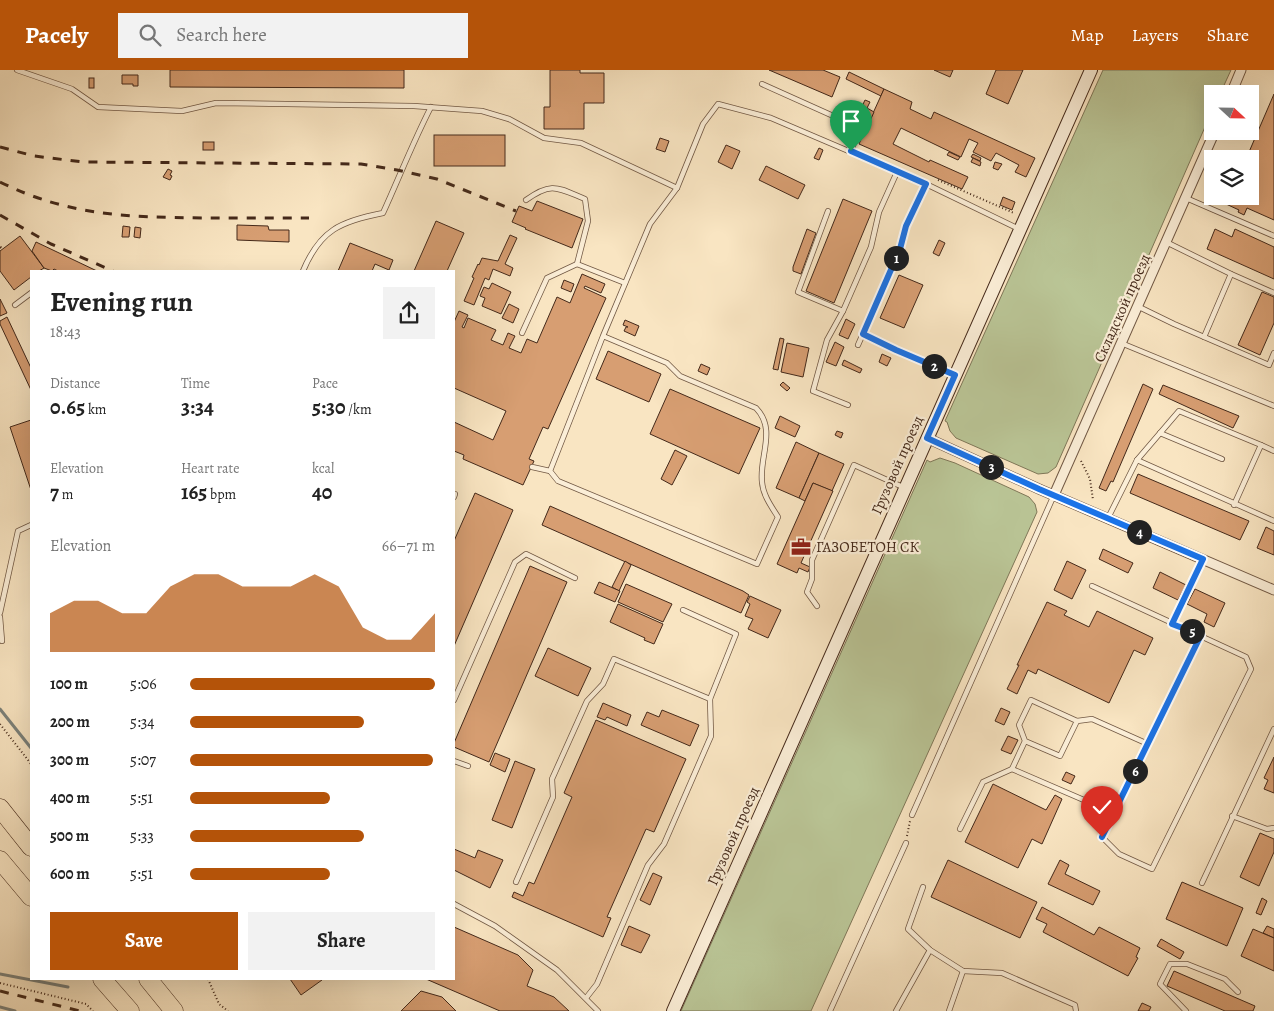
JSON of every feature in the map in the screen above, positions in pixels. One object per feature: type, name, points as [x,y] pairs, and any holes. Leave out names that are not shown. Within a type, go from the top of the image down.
[{"type":"highway","points":[[0,808],[30,846]]},
{"type":"highway","points":[[0,860],[30,896]]},
{"type":"highway","points":[[103,980],[130,1011]]},
{"type":"highway","points":[[149,980],[174,1011]]},
{"type":"street","name":"Грузовой проезд","points":[[673,1011],[1091,70]]},
{"type":"street","points":[[1235,85],[1242,70]]},
{"type":"street","name":"Складской проезд","points":[[1054,495],[1210,140]]},
{"type":"street","points":[[927,438],[1274,590]]},
{"type":"lane","points":[[17,70],[72,89],[98,108],[182,111],[216,103],[431,107],[482,111],[509,118],[544,138],[580,142],[677,188]]},
{"type":"lane","points":[[762,84],[860,128],[851,151]]},
{"type":"lane","points":[[550,471],[603,336],[650,224],[677,188],[703,124],[718,104],[771,118],[851,151],[1020,229]]},
{"type":"lane","points":[[304,270],[315,247],[325,235],[354,218],[383,213],[413,142],[431,107]]},
{"type":"lane","points":[[848,405],[813,391],[828,340],[871,247],[879,212],[897,172]]},
{"type":"lane","points":[[858,345],[900,249],[906,226],[926,184]]},
{"type":"lane","points":[[526,200],[540,190],[555,187],[585,199],[588,221],[577,264]]},
{"type":"lane","points":[[1185,198],[1274,236]]},
{"type":"lane","points":[[828,211],[798,292],[843,311]]},
{"type":"lane","points":[[1166,242],[1274,293]]},
{"type":"lane","points":[[522,333],[546,278],[577,264],[625,283]]},
{"type":"lane","points":[[1204,336],[1231,274]]},
{"type":"lane","points":[[15,306],[30,294]]},
{"type":"lane","points":[[1137,306],[1268,365],[1274,353]]},
{"type":"lane","points":[[863,334],[955,375]]},
{"type":"lane","points":[[532,466],[550,471],[558,480],[757,564],[778,517],[767,499],[762,482],[767,428],[764,416],[756,408],[680,376],[667,363],[603,336]]},
{"type":"lane","points":[[1121,343],[1274,406]]},
{"type":"lane","points":[[1108,518],[1137,460],[1179,411],[1274,451]]},
{"type":"lane","points":[[1160,432],[1222,459]]},
{"type":"lane","points":[[1234,505],[1261,445]]},
{"type":"lane","points":[[1137,460],[1234,505],[1274,521]]},
{"type":"lane","points":[[817,606],[807,592],[812,579],[812,560],[854,464],[905,488]]},
{"type":"lane","points":[[912,815],[1054,495]]},
{"type":"lane","points":[[0,613],[18,531],[30,525]]},
{"type":"lane","points":[[455,698],[515,562],[526,554],[575,578]]},
{"type":"lane","points":[[1172,624],[1203,559]]},
{"type":"lane","points":[[1092,586],[1172,624],[1201,635],[1246,657],[1251,668],[1152,869],[1119,854],[1102,837],[1201,635]]},
{"type":"lane","points":[[586,998],[597,984],[648,865],[664,844],[711,736],[710,699],[736,634],[683,610]]},
{"type":"lane","points":[[0,617],[2,641]]},
{"type":"lane","points":[[516,882],[553,797],[552,779],[587,701],[603,684],[614,659],[710,699]]},
{"type":"lane","points":[[960,829],[983,782],[1012,769],[1025,741],[1019,725],[1031,700],[1077,721],[1092,720],[1148,744]]},
{"type":"lane","points":[[1025,741],[1060,756],[1077,721]]},
{"type":"lane","points":[[1202,883],[1274,729]]},
{"type":"lane","points":[[455,761],[468,766]]},
{"type":"lane","points":[[1012,769],[1114,812]]},
{"type":"lane","points":[[1232,816],[1267,829],[1274,828]]},
{"type":"lane","points":[[830,1011],[906,843]]},
{"type":"lane","points":[[923,887],[908,929],[930,950],[963,971],[1002,973],[1075,1005],[1076,1011]]},
{"type":"lane","points":[[455,905],[495,926],[557,970],[598,1011]]},
{"type":"lane","points":[[896,1011],[930,950]]},
{"type":"lane","points":[[1186,1011],[1160,984],[1170,964],[1187,964],[1225,979],[1238,992]]},
{"type":"lane","points":[[949,1011],[963,971]]},
{"type":"path","points":[[1080,461],[1090,478],[1093,500]]},
{"type":"path","points":[[0,724],[30,763]]},
{"type":"path","points":[[906,843],[908,826],[912,815]]},
{"type":"path","points":[[208,980],[219,1004],[228,1011]]},
{"type":"path","points":[[0,983],[86,1004],[93,1011]]},
{"type":"green space","points":[[1103,70],[1231,70],[1224,85],[1204,85],[1204,129],[1056,467],[1048,473],[1038,474],[956,438],[945,421]]},
{"type":"green space","points":[[940,458],[1029,497],[1035,504],[1037,512],[811,1011],[681,1011],[927,460],[930,462]]},
{"type":"building","points":[[170,70],[404,70],[404,88],[170,87]]},
{"type":"building","points":[[550,70],[580,70],[580,73],[604,73],[604,103],[584,103],[584,129],[544,129],[544,107],[550,107]]},
{"type":"building","points":[[769,70],[823,70],[840,77],[832,97]]},
{"type":"building","points":[[934,70],[953,70],[950,77]]},
{"type":"building","points":[[996,70],[1023,70],[1008,104],[986,94]]},
{"type":"building","points":[[849,72],[884,89],[881,96],[846,79]]},
{"type":"building","points":[[122,75],[138,75],[138,86],[122,84]]},
{"type":"building","points":[[89,78],[94,78],[94,88],[89,88]]},
{"type":"building","points":[[884,89],[912,102],[910,109],[931,119],[934,112],[1035,158],[1026,177],[1015,172],[1019,165],[996,153],[991,161],[973,152],[978,143],[969,139],[961,157],[901,128],[893,144],[929,162],[930,160],[968,177],[962,189],[859,144]]},
{"type":"building","points":[[1274,94],[1274,220],[1247,208],[1244,215],[1238,212],[1239,210],[1228,205],[1259,205],[1259,150],[1250,150],[1254,140],[1259,140],[1259,129]]},
{"type":"building","points":[[865,100],[870,102],[867,108],[874,112],[870,121],[858,115]]},
{"type":"building","points":[[434,135],[505,135],[505,166],[434,166]]},
{"type":"building","points":[[660,138],[669,141],[665,152],[656,149]]},
{"type":"building","points":[[203,142],[214,142],[214,150],[203,150]]},
{"type":"building","points":[[726,145],[740,151],[732,169],[718,162]]},
{"type":"building","points":[[819,148],[823,150],[819,160],[814,158]]},
{"type":"building","points":[[949,152],[960,157],[958,160],[947,155]]},
{"type":"building","points":[[973,154],[981,158],[980,161],[971,157]]},
{"type":"building","points":[[973,158],[981,162],[980,166],[971,162]]},
{"type":"building","points":[[995,162],[1002,164],[998,170],[993,168]]},
{"type":"building","points":[[766,166],[805,185],[798,199],[759,180]]},
{"type":"building","points":[[168,169],[172,171],[170,180],[163,177]]},
{"type":"building","points":[[1003,197],[1015,202],[1012,210],[1000,205]]},
{"type":"building","points":[[843,199],[872,211],[834,303],[806,291]]},
{"type":"building","points":[[537,201],[583,219],[572,248],[512,222],[519,206],[532,211]]},
{"type":"building","points":[[436,221],[464,233],[447,270],[414,270]]},
{"type":"building","points":[[237,225],[268,226],[269,230],[289,230],[289,242],[237,240]]},
{"type":"building","points":[[123,226],[130,227],[129,237],[122,237]]},
{"type":"building","points":[[135,227],[141,228],[140,238],[134,237]]},
{"type":"building","points":[[807,229],[816,233],[801,274],[793,271],[793,267]]},
{"type":"building","points":[[1215,229],[1232,237],[1235,229],[1274,247],[1274,279],[1207,249]]},
{"type":"building","points":[[510,235],[517,238],[505,264],[513,268],[510,276],[493,269],[489,280],[485,278],[474,305],[464,301],[474,278],[472,277],[482,258],[498,261]]},
{"type":"building","points":[[20,236],[44,268],[41,270],[30,270],[30,278],[14,290],[0,271],[0,251]]},
{"type":"building","points":[[939,240],[945,243],[939,256],[933,253]]},
{"type":"building","points":[[36,242],[95,270],[49,270],[44,268],[32,251]]},
{"type":"building","points":[[350,243],[393,260],[389,270],[375,264],[372,270],[338,270]]},
{"type":"building","points":[[582,274],[605,284],[601,293],[585,286],[584,288],[606,298],[548,429],[543,427],[529,459],[534,461],[523,485],[463,459],[464,455],[455,451],[455,422],[493,440],[506,411],[455,388],[455,320],[459,311],[468,315],[462,327],[464,328],[468,318],[496,330],[491,340],[503,345],[508,333],[515,336],[509,348],[521,353],[527,339],[537,343],[557,297],[570,303]]},
{"type":"building","points":[[899,275],[923,285],[904,328],[880,318]]},
{"type":"building","points":[[564,280],[574,284],[571,292],[561,288]]},
{"type":"building","points":[[492,283],[511,292],[501,314],[482,306],[485,298],[480,296],[484,287],[489,289]]},
{"type":"building","points":[[1262,292],[1274,297],[1274,323],[1260,355],[1238,345]]},
{"type":"building","points":[[0,299],[7,313],[0,316]]},
{"type":"building","points":[[509,304],[519,309],[513,323],[502,318]]},
{"type":"building","points":[[7,317],[30,366],[30,388],[0,324],[0,321]]},
{"type":"building","points":[[846,319],[855,324],[848,339],[839,335]]},
{"type":"building","points":[[625,320],[639,326],[635,336],[624,331],[628,327],[623,325]]},
{"type":"building","points":[[780,338],[784,339],[778,370],[773,369]]},
{"type":"building","points":[[835,342],[844,347],[836,366],[826,362]]},
{"type":"building","points":[[787,343],[809,348],[803,377],[781,372]]},
{"type":"building","points":[[608,351],[661,374],[649,402],[596,379]]},
{"type":"building","points":[[882,354],[891,358],[887,366],[879,362]]},
{"type":"building","points":[[844,360],[862,369],[860,373],[842,365]]},
{"type":"building","points":[[701,364],[710,368],[707,375],[698,371]]},
{"type":"building","points":[[783,382],[790,388],[787,391],[780,385]]},
{"type":"building","points":[[1143,384],[1153,389],[1113,482],[1111,481],[1106,491],[1099,488]]},
{"type":"building","points":[[1163,385],[1239,416],[1233,428],[1159,394]]},
{"type":"building","points":[[670,389],[760,428],[739,474],[650,434]]},
{"type":"building","points":[[780,416],[800,426],[795,437],[775,428]]},
{"type":"building","points":[[30,420],[30,487],[10,427]]},
{"type":"building","points":[[837,431],[843,433],[841,438],[835,435]]},
{"type":"building","points":[[796,442],[819,453],[799,498],[776,488]]},
{"type":"building","points":[[675,450],[687,456],[672,485],[661,479]]},
{"type":"building","points":[[819,453],[844,464],[832,491],[813,483],[805,501],[799,498]]},
{"type":"building","points":[[1138,474],[1249,521],[1240,540],[1130,493]]},
{"type":"building","points":[[813,483],[833,491],[801,563],[810,567],[808,572],[799,568],[797,573],[777,564]]},
{"type":"building","points":[[475,493],[513,510],[455,644],[455,539]]},
{"type":"building","points":[[550,506],[743,591],[749,595],[741,613],[542,525]]},
{"type":"building","points":[[1266,527],[1274,531],[1274,555],[1257,548]]},
{"type":"building","points":[[1103,549],[1133,563],[1128,573],[1099,559]]},
{"type":"building","points":[[625,561],[631,565],[619,591],[612,587]]},
{"type":"building","points":[[1067,561],[1086,570],[1072,599],[1054,590]]},
{"type":"building","points":[[530,566],[567,582],[489,762],[455,747],[455,741]]},
{"type":"building","points":[[1160,572],[1186,585],[1178,600],[1153,588]]},
{"type":"building","points":[[599,582],[620,591],[615,602],[594,593]]},
{"type":"building","points":[[626,584],[672,604],[663,622],[618,602]]},
{"type":"building","points":[[1195,589],[1225,603],[1214,627],[1204,622],[1207,614],[1187,604]]},
{"type":"building","points":[[750,596],[781,610],[768,638],[748,629],[753,619],[745,616],[750,604],[747,602]]},
{"type":"building","points":[[1047,602],[1067,611],[1064,615],[1089,627],[1097,611],[1153,638],[1145,655],[1134,650],[1109,703],[1038,669],[1036,674],[1028,670],[1017,694],[1007,689]]},
{"type":"building","points":[[618,604],[663,624],[654,644],[610,622]]},
{"type":"building","points":[[548,648],[591,668],[578,696],[535,676]]},
{"type":"building","points":[[603,703],[631,715],[627,726],[607,717],[605,720],[597,717]]},
{"type":"building","points":[[1001,708],[1010,712],[1004,725],[995,721]]},
{"type":"building","points":[[662,710],[699,725],[690,746],[641,725],[647,712],[659,717]]},
{"type":"building","points":[[596,720],[686,759],[654,832],[646,829],[607,917],[611,918],[603,937],[512,897],[514,892],[523,896],[529,882],[534,884],[572,797],[564,793]]},
{"type":"building","points":[[1008,736],[1018,740],[1011,754],[1001,750]]},
{"type":"building","points":[[495,753],[510,759],[505,772],[490,765]]},
{"type":"building","points":[[1274,757],[1274,793],[1264,789],[1268,780],[1264,778]]},
{"type":"building","points":[[515,761],[535,769],[512,828],[492,820]]},
{"type":"building","points":[[1066,772],[1075,776],[1071,784],[1062,780]]},
{"type":"building","points":[[993,784],[1046,810],[1055,795],[1062,799],[1042,844],[1032,839],[1018,868],[965,842]]},
{"type":"building","points":[[1260,833],[1274,839],[1274,852],[1259,886],[1240,877]]},
{"type":"building","points":[[455,849],[475,858],[478,850],[503,860],[490,888],[455,870]]},
{"type":"building","points":[[948,860],[1037,902],[1020,938],[931,897]]},
{"type":"building","points":[[1060,860],[1069,865],[1065,874],[1100,891],[1093,905],[1048,884]]},
{"type":"building","points":[[653,873],[662,877],[650,905],[640,900]]},
{"type":"building","points":[[1182,882],[1243,908],[1227,946],[1166,919]]},
{"type":"building","points":[[1262,898],[1267,901],[1261,915],[1256,913]]},
{"type":"building","points":[[1042,907],[1094,935],[1099,927],[1140,948],[1136,957],[1138,958],[1128,976],[1043,932],[1047,924],[1036,919]]},
{"type":"building","points":[[629,926],[650,935],[641,953],[621,945]]},
{"type":"building","points":[[1267,926],[1274,929],[1274,938],[1263,933]]},
{"type":"building","points":[[455,927],[518,955],[533,970],[527,986],[554,997],[569,1011],[500,1011],[428,980],[455,980]]},
{"type":"building","points":[[1253,929],[1274,938],[1274,971],[1241,956]]},
{"type":"building","points":[[1161,939],[1184,952],[1180,959],[1157,946]]},
{"type":"building","points":[[1174,971],[1255,1006],[1253,1011],[1225,1011],[1167,986]]},
{"type":"building","points":[[291,980],[322,980],[301,995]]},
{"type":"building","points":[[421,991],[442,997],[456,1011],[401,1011]]},
{"type":"building","points":[[1142,1003],[1151,1007],[1149,1011],[1138,1011]]},
{"type":"waterway","points":[[0,709],[30,747]]},
{"type":"waterway","points":[[0,974],[30,980]]},
{"type":"waterway","points":[[31,980],[68,987]]},
{"type":"waterway","points":[[0,1007],[15,1011]]},
{"type":"railway","points":[[0,147],[34,156],[83,162],[361,164],[437,179],[516,211]]},
{"type":"railway","points":[[0,182],[50,202],[74,208],[123,215],[175,218],[309,218]]},
{"type":"railway","points":[[0,215],[51,244],[111,270]]},
{"type":"railway","points":[[0,991],[80,1011]]},
{"type":"place","name":"ГАЗОБЕТОН СК","points":[[801,547]]},
{"type":"route","points":[[851,151],[926,184],[906,226],[900,249],[863,334],[955,375],[927,438],[1039,489],[1203,559],[1172,624],[1201,635],[1102,837]]}]
